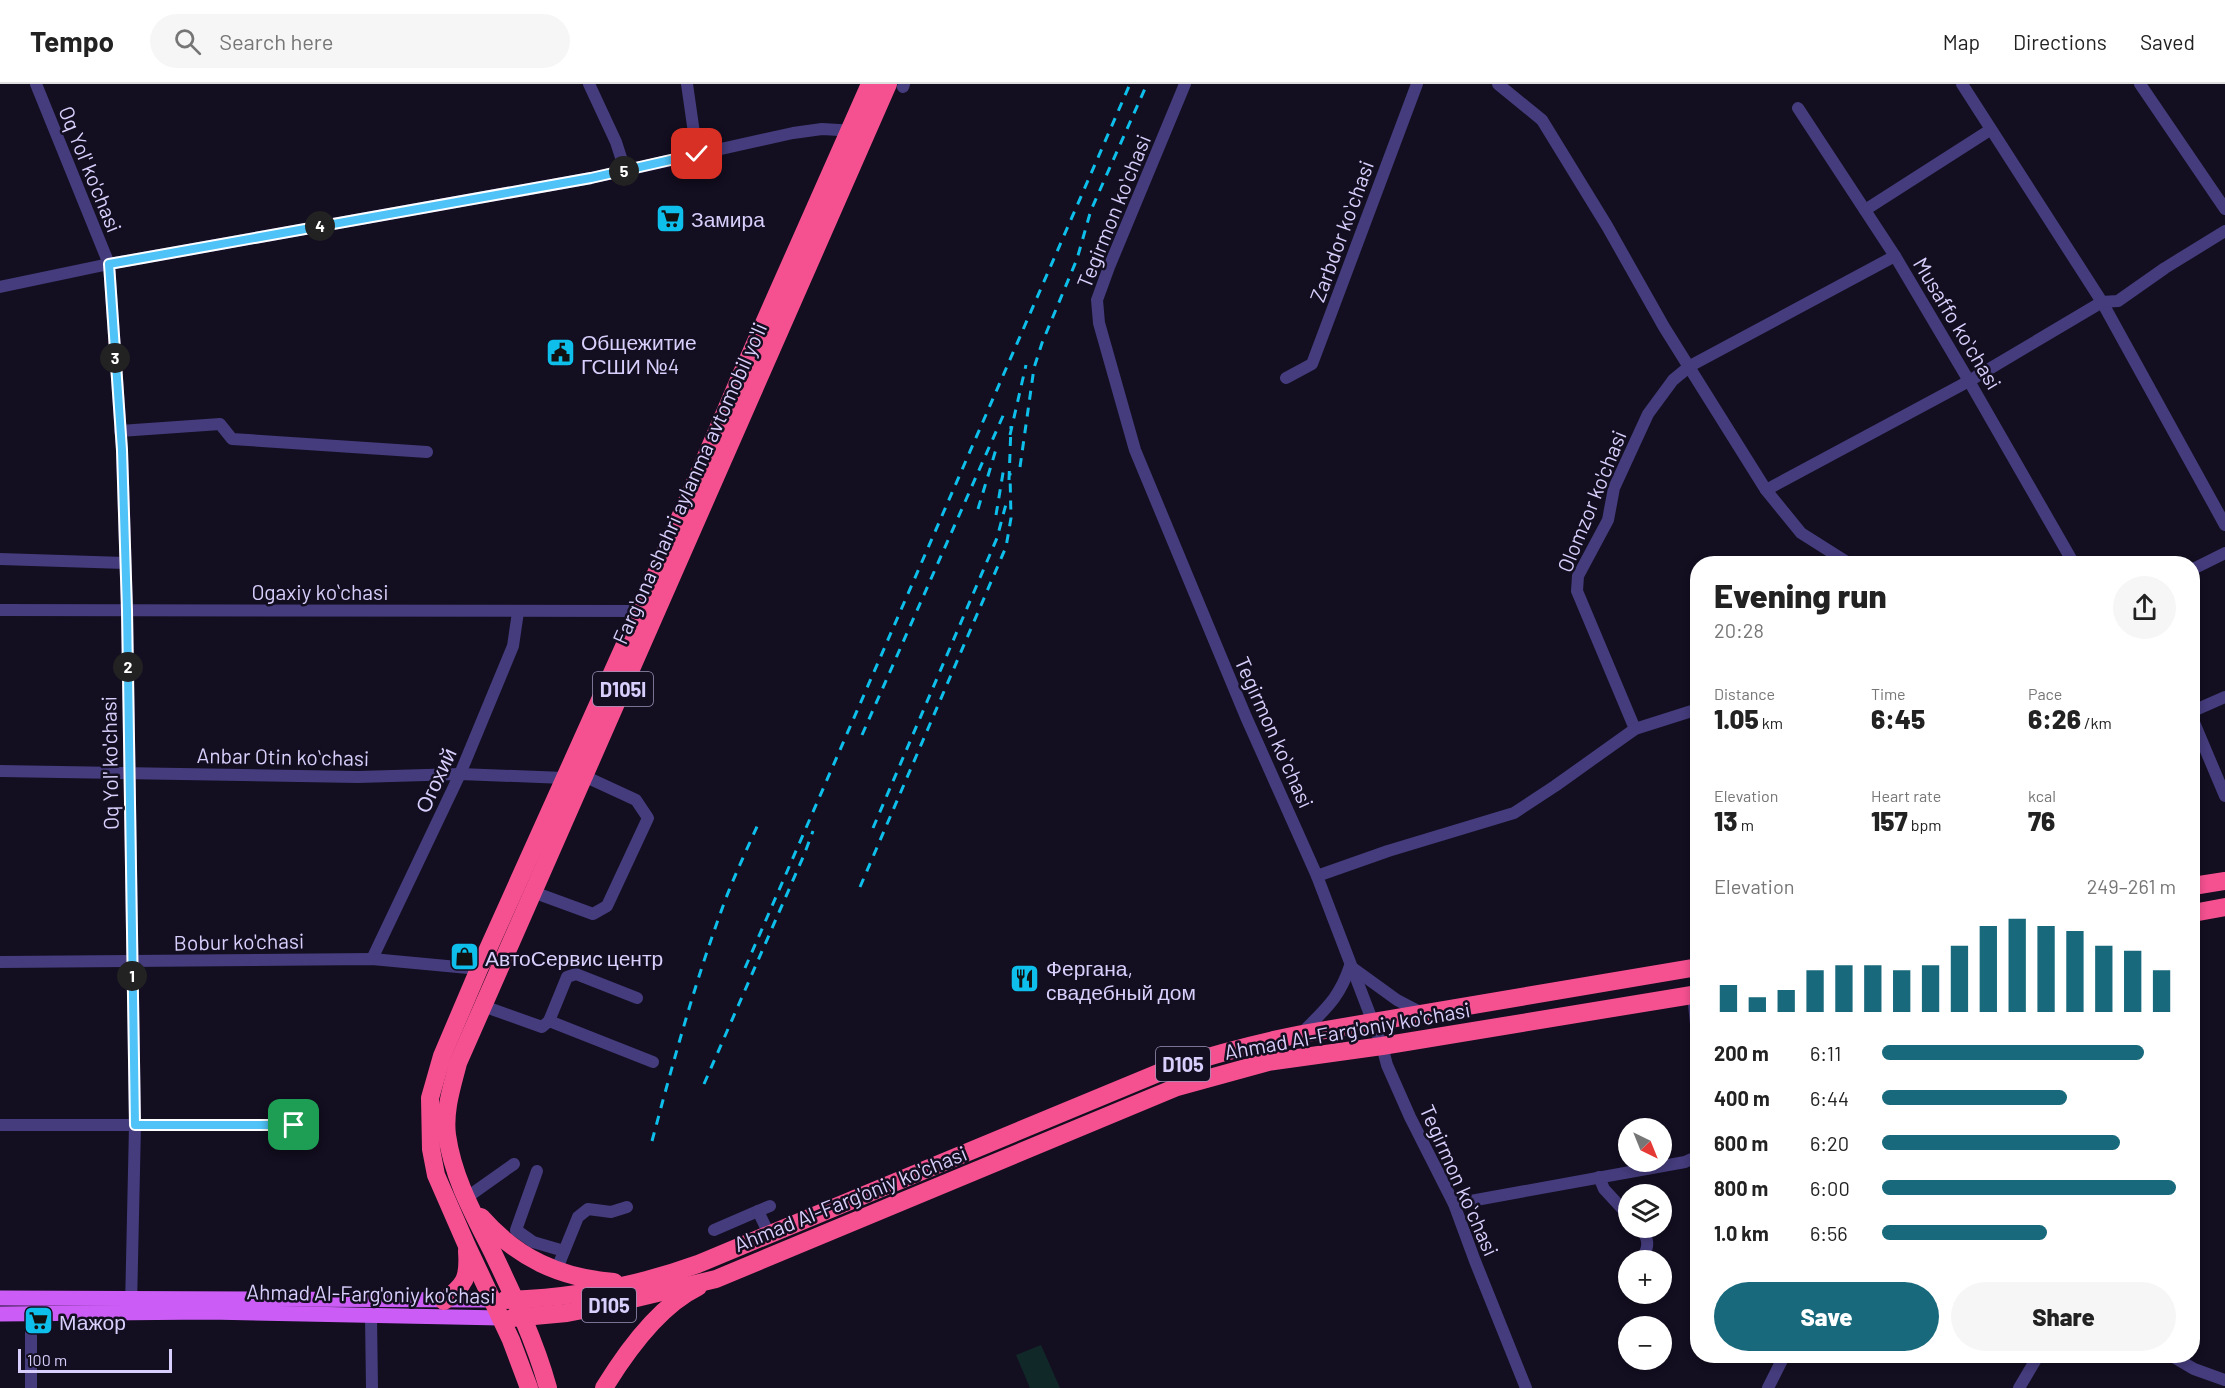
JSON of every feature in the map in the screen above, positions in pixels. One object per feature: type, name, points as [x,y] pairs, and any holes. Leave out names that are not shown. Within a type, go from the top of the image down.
[{"type":"highway","name":"Fargʻona shahri aylanma avtomobil yoʻli","points":[[548,1388],[516,1300],[456,1176],[447,1133],[447,1104],[458,1063],[584,777],[859,131],[870,84]]},
{"type":"highway","name":"Fargʻona shahri aylanma avtomobil yoʻli","points":[[529,1388],[501,1318],[436,1174],[431,1149],[430,1098],[442,1056],[479,969],[640,611],[738,382],[859,131],[898,85]]},
{"type":"highway","points":[[2200,886],[2224,886]]},
{"type":"highway","points":[[2200,912],[2225,908]]},
{"type":"highway","name":"Ahmad Al-Farg'oniy ko'chasi","points":[[516,1300],[555,1298],[636,1284],[698,1264],[1168,1069],[1258,1042],[1690,968]]},
{"type":"highway","name":"Ahmad Al-Farg'oniy ko'chasi","points":[[501,1318],[567,1313],[716,1279],[1177,1088],[1268,1062],[1382,1046],[1690,995]]},
{"type":"highway","points":[[467,1200],[494,1232],[530,1259],[556,1271],[589,1280],[636,1284]]},
{"type":"highway","points":[[444,1301],[465,1280],[468,1270],[467,1246]]},
{"type":"highway","points":[[604,1388],[629,1349],[648,1328],[689,1292],[716,1279]]},
{"type":"highway","name":"D105","points":[[493,1300],[516,1300]]},
{"type":"main road","points":[[479,969],[497,973]]},
{"type":"main road","name":"Ahmad Al-Farg'oniy ko'chasi","points":[[0,1298],[371,1316],[501,1318]]},
{"type":"main road","name":"Ahmad Al-Farg'oniy ko'chasi","points":[[0,1314],[31,1314],[131,1305],[493,1300]]},
{"type":"street","name":"Oq Yol' ko'chasi","points":[[36,84],[109,264],[120,431],[127,610],[135,1125],[131,1305]]},
{"type":"street","points":[[589,84],[616,142],[625,170]]},
{"type":"street","points":[[687,84],[697,154]]},
{"type":"street","name":"Tegirmon koʻchasi","points":[[1185,84],[1097,300],[1099,323],[1135,450],[1246,717],[1317,876],[1382,1046],[1387,1065],[1410,1117],[1454,1204],[1526,1388]]},
{"type":"street","name":"Zarbdor koʻchasi","points":[[1286,378],[1312,364],[1417,84]]},
{"type":"street","points":[[1498,84],[1542,120],[1607,226],[1664,327],[1766,490],[1801,532],[1838,556]]},
{"type":"street","points":[[1962,84],[2102,302],[2225,525]]},
{"type":"street","points":[[2140,84],[2225,209]]},
{"type":"street","name":"Musaffo koʻchasi","points":[[1798,108],[1895,256],[2069,556]]},
{"type":"street","points":[[0,287],[109,264],[625,170],[793,133],[822,129],[859,131]]},
{"type":"street","points":[[1865,210],[1990,130]]},
{"type":"street","points":[[1766,490],[1969,381],[2102,302],[2118,302],[2164,268],[2225,231]]},
{"type":"street","name":"Olomzor ko'chasi","points":[[1635,729],[1577,591],[1578,576],[1608,520],[1614,488],[1648,414],[1673,380],[1690,366],[1895,256]]},
{"type":"street","points":[[120,431],[220,424],[232,439],[427,452]]},
{"type":"street","points":[[2200,566],[2225,553]]},
{"type":"street","points":[[0,559],[125,563]]},
{"type":"street","name":"Ogaxiy koʻchasi","points":[[0,610],[640,611]]},
{"type":"street","name":"Огохий","points":[[372,959],[460,774],[513,646],[518,612]]},
{"type":"street","points":[[2200,708],[2225,697]]},
{"type":"street","points":[[1317,876],[1388,851],[1514,813],[1635,729],[1690,712]]},
{"type":"street","points":[[2200,737],[2225,796]]},
{"type":"street","name":"Anbar Otin koʻchasi","points":[[0,771],[358,777],[460,774],[565,778]]},
{"type":"street","points":[[532,892],[593,914],[607,906],[648,818],[636,800],[584,777]]},
{"type":"street","name":"Bobur ko'chasi","points":[[0,962],[372,959],[479,969]]},
{"type":"street","points":[[1302,1034],[1339,994],[1350,966],[1396,1000],[1422,1013]]},
{"type":"street","points":[[483,1006],[542,1027],[549,1021],[567,976],[576,974],[637,998]]},
{"type":"street","points":[[549,1021],[653,1062]]},
{"type":"street","points":[[0,1125],[294,1125]]},
{"type":"street","points":[[1454,1204],[1690,1160]]},
{"type":"street","points":[[467,1200],[514,1164]]},
{"type":"street","points":[[537,1171],[516,1230],[533,1242],[564,1251]]},
{"type":"street","points":[[1599,1177],[1604,1189],[1618,1204]]},
{"type":"street","points":[[556,1271],[578,1218],[588,1209],[611,1212],[627,1207]]},
{"type":"street","points":[[714,1230],[764,1208],[769,1234]]},
{"type":"street","points":[[31,1314],[31,1388]]},
{"type":"street","points":[[371,1316],[372,1388]]},
{"type":"street","points":[[1768,1388],[1780,1363]]},
{"type":"street","points":[[2019,1388],[2034,1363]]},
{"type":"street","points":[[2184,1363],[2225,1380]]},
{"type":"green space","points":[[1041,1345],[1060,1388],[1030,1388],[1016,1355]]},
{"type":"railway","points":[[745,968],[1130,84]]},
{"type":"railway","points":[[1020,467],[1034,368],[1042,343],[1077,259],[1091,210],[1147,84]]},
{"type":"railway","points":[[1010,435],[1026,365]]},
{"type":"railway","points":[[862,735],[1006,409]]},
{"type":"railway","points":[[1009,480],[1011,426]]},
{"type":"railway","points":[[978,509],[997,446]]},
{"type":"railway","points":[[996,515],[1004,467]]},
{"type":"railway","points":[[860,887],[1006,547],[1011,518],[1010,473]]},
{"type":"railway","points":[[873,828],[997,538],[1006,504]]},
{"type":"railway","points":[[652,1141],[677,1049],[715,928],[759,822]]},
{"type":"railway","points":[[704,1084],[813,831]]},
{"type":"place","name":"Замира","points":[[670,218]]},
{"type":"place","name":"Общежитие ГСШИ №4","points":[[560,353]]},
{"type":"place","name":"АвтоСервис центр","points":[[464,957]]},
{"type":"place","name":"Фергана, свадебный дом","points":[[1025,979]]},
{"type":"place","name":"Мажор","points":[[38,1321]]},
{"type":"route","points":[[294,1125],[135,1125],[127,610],[122,450],[109,264],[591,178],[697,154]]}]
